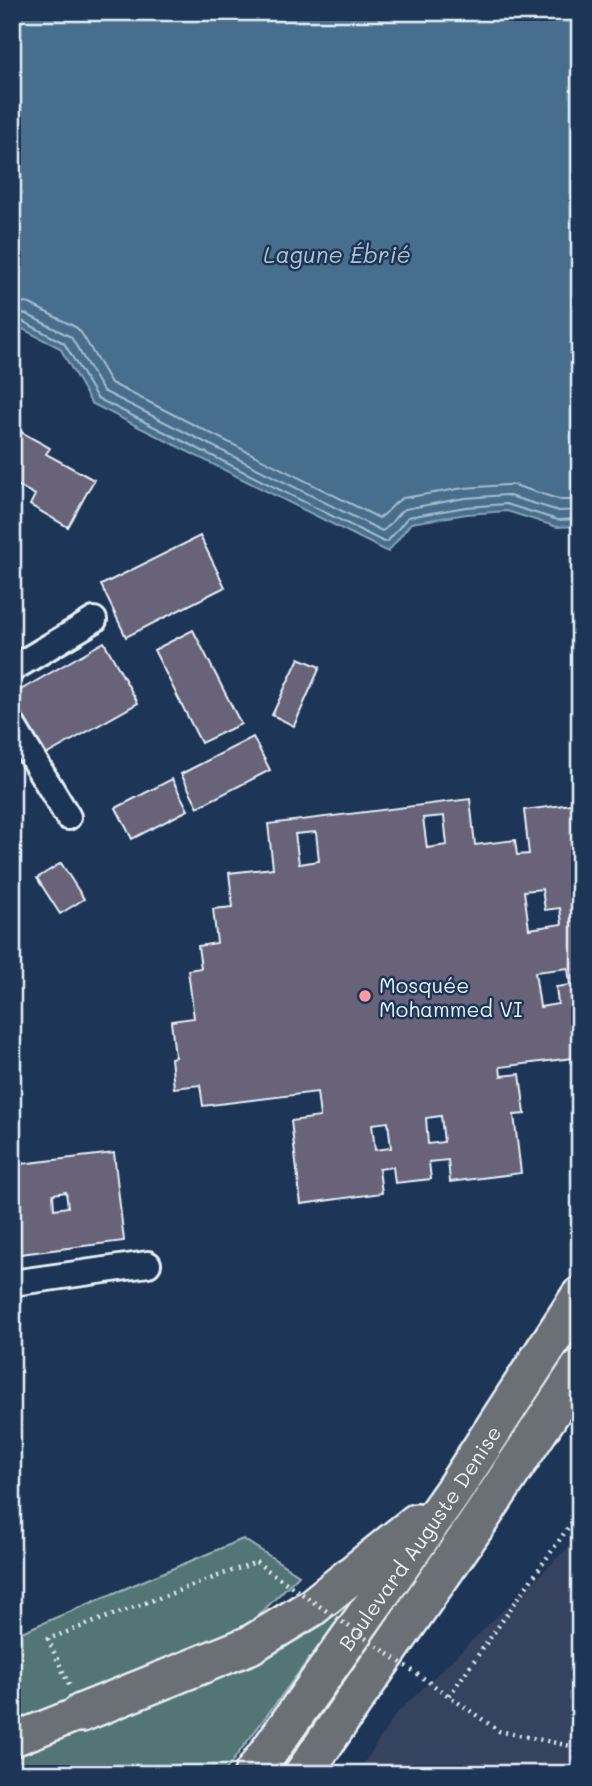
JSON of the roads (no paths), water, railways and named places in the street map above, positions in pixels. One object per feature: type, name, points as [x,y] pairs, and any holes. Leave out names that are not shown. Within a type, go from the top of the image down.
[{"type":"highway","name":"Boulevard Auguste Denise","points":[[253,1774],[452,1493],[580,1296]]},
{"type":"highway","name":"Boulevard Auguste Denise","points":[[303,1774],[483,1515],[580,1368]]},
{"type":"highway","points":[[81,1713],[250,1645],[312,1608],[452,1493]]},
{"type":"main road","points":[[12,1740],[81,1713]]},
{"type":"lane","points":[[12,669],[94,620]]},
{"type":"lane","points":[[12,724],[68,817]]},
{"type":"lane","points":[[12,1283],[148,1264]]},
{"type":"water","name":"Lagune Ébrié","points":[[12,12],[580,12],[580,526],[557,527],[507,511],[467,514],[411,523],[388,552],[91,403],[60,348],[21,328],[12,331]]},
{"type":"place","name":"Mosquée Mohammed VI","points":[[365,996]]}]
